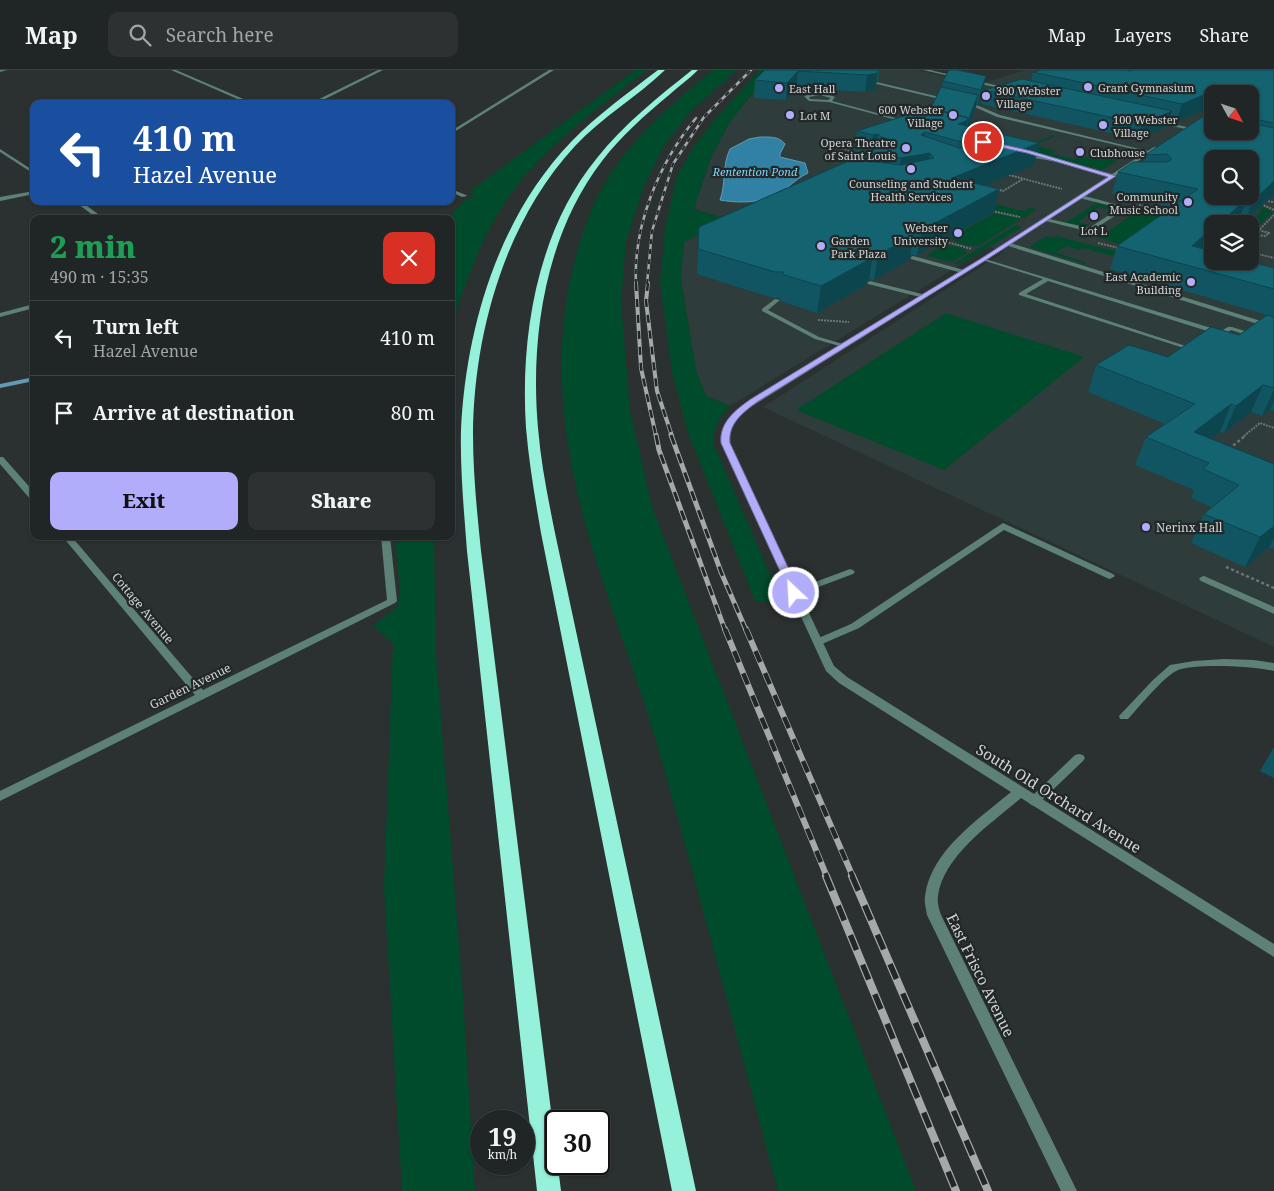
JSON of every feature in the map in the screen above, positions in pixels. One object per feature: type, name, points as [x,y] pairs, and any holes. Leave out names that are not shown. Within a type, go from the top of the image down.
[{"type":"highway","points":[[549,1191],[474,551],[468,478],[468,416],[482,318],[493,279],[506,244],[522,214],[538,188],[573,145],[609,111],[662,70]]},
{"type":"highway","points":[[684,1191],[548,533],[536,465],[532,406],[532,364],[536,312],[544,274],[568,211],[593,170],[616,141],[634,122],[695,70]]},
{"type":"street","points":[[0,71],[5,70]]},
{"type":"street","points":[[173,70],[244,100]]},
{"type":"street","points":[[320,100],[381,70]]},
{"type":"street","points":[[455,131],[552,70]]},
{"type":"street","points":[[925,70],[961,78]]},
{"type":"street","points":[[863,80],[978,107],[999,116],[1150,152]]},
{"type":"street","points":[[970,80],[1015,90]]},
{"type":"street","points":[[829,101],[834,98],[813,94],[806,96],[807,99],[812,101],[829,101],[914,124]]},
{"type":"street","points":[[1144,119],[1204,132]]},
{"type":"street","points":[[1178,134],[1186,128]]},
{"type":"street","points":[[1110,576],[1003,526],[855,626],[818,642],[725,443],[725,434],[736,414],[1081,196],[1116,177],[1164,143]]},
{"type":"street","points":[[0,150],[30,169]]},
{"type":"street","points":[[1019,152],[1088,172],[1116,177]]},
{"type":"street","points":[[455,192],[464,196]]},
{"type":"street","points":[[0,199],[30,193]]},
{"type":"street","points":[[1044,220],[1090,230],[1124,208],[1081,196]]},
{"type":"street","points":[[82,205],[96,215]]},
{"type":"street","points":[[1007,244],[1274,327]]},
{"type":"street","points":[[913,258],[962,271]]},
{"type":"street","points":[[984,259],[1219,336],[1230,328],[1274,342]]},
{"type":"street","points":[[1048,279],[1022,294],[1196,351],[1202,346]]},
{"type":"street","points":[[870,282],[924,296]]},
{"type":"street","points":[[777,300],[764,310],[817,338],[843,345]]},
{"type":"street","points":[[0,315],[30,307]]},
{"type":"street","points":[[1235,329],[1250,320]]},
{"type":"street","points":[[0,459],[30,493]]},
{"type":"street","name":"Cottage Avenue","points":[[69,540],[202,696]]},
{"type":"street","name":"Garden Avenue","points":[[0,796],[392,601],[385,540]]},
{"type":"street","points":[[794,593],[850,572]]},
{"type":"street","points":[[1204,579],[1274,611]]},
{"type":"street","name":"South Old Orchard Avenue","points":[[818,642],[830,668],[843,680],[1274,951]]},
{"type":"street","points":[[1124,716],[1174,668],[1208,663],[1245,663],[1274,668]]},
{"type":"street","points":[[1034,801],[1079,758]]},
{"type":"street","name":"East Frisco Avenue","points":[[1019,792],[956,849],[940,871],[931,898],[934,915],[1069,1191]]},
{"type":"path","points":[[965,129],[982,124]]},
{"type":"path","points":[[839,151],[862,143]]},
{"type":"path","points":[[849,147],[860,150]]},
{"type":"path","points":[[843,149],[866,156]]},
{"type":"path","points":[[1009,175],[1070,191]]},
{"type":"path","points":[[993,188],[1003,191],[1023,179]]},
{"type":"path","points":[[1274,202],[1265,200],[1259,202],[1274,210]]},
{"type":"path","points":[[1132,203],[1177,214]]},
{"type":"path","points":[[991,210],[1025,219]]},
{"type":"path","points":[[1259,235],[1269,235],[1268,232],[1260,229],[1274,215]]},
{"type":"path","points":[[943,241],[975,249]]},
{"type":"path","points":[[1259,254],[1274,258]]},
{"type":"path","points":[[814,319],[850,322]]},
{"type":"path","points":[[1224,454],[1260,423],[1274,428]]},
{"type":"path","points":[[1226,567],[1274,588]]},
{"type":"shaded area","points":[[771,70],[917,70],[979,84],[1025,70],[1274,70],[1274,647],[763,407],[1004,252],[989,247],[730,406],[706,396],[696,371],[681,279],[683,242],[730,220],[694,209],[710,160],[729,123]]},
{"type":"green space","points":[[635,70],[647,70],[585,118],[541,158],[514,189],[481,246],[455,316],[455,215],[451,215],[465,200],[475,195],[469,192]]},
{"type":"green space","points":[[713,70],[737,70],[690,112],[664,146],[644,186],[626,242],[621,302],[630,410],[652,507],[916,1191],[778,1191],[658,748],[601,577],[571,465],[563,407],[562,347],[569,285],[590,213],[611,173],[633,144],[685,93]]},
{"type":"green space","points":[[760,70],[771,70],[729,123],[710,160],[694,209],[731,220],[684,242],[681,279],[696,371],[706,396],[730,406],[718,423],[713,443],[780,597],[768,602],[755,601],[688,433],[672,372],[660,282],[665,228],[676,178],[694,146],[718,116]]},
{"type":"green space","points":[[1052,136],[1090,145],[1055,137],[1033,145],[1055,151],[1052,154],[1074,159],[1078,157],[1098,157],[1104,158],[1089,160],[1107,159],[1117,161],[1102,170],[978,138],[1028,145]]},
{"type":"green space","points":[[973,199],[1023,211],[1029,208],[1037,209],[1024,218],[982,207]]},
{"type":"green space","points":[[1097,203],[1113,208],[1111,210],[1099,207],[1078,222],[1089,225],[1086,226],[1065,223]]},
{"type":"green space","points":[[1242,205],[1260,206],[1273,212],[1259,225],[1258,215],[1263,210]]},
{"type":"green space","points":[[1142,208],[1204,223],[1204,226],[1138,249],[1099,238]]},
{"type":"green space","points":[[994,213],[1021,219],[978,246],[959,244],[951,238]]},
{"type":"green space","points":[[1016,225],[1022,227],[961,264],[953,264]]},
{"type":"green space","points":[[1046,236],[1054,238],[1056,236],[1122,253],[1117,257],[1068,246],[1055,252],[1087,263],[1085,264],[1029,247]]},
{"type":"green space","points":[[940,245],[962,247],[967,253],[951,262],[927,256]]},
{"type":"green space","points":[[946,313],[1084,357],[944,470],[796,410]]},
{"type":"green space","points":[[395,540],[434,540],[436,655],[462,982],[470,1111],[470,1175],[474,1175],[475,1191],[402,1191],[384,887],[393,643],[373,626],[397,607],[400,593]]},
{"type":"water","name":"Rentention Pond","points":[[774,137],[783,141],[785,144],[780,157],[805,163],[808,173],[781,192],[764,199],[747,202],[720,200],[726,161],[730,149],[749,139]]},
{"type":"building","points":[[765,70],[878,70],[878,73],[867,75],[798,71],[787,83],[755,80]]},
{"type":"building","points":[[949,70],[986,76],[981,90],[943,81]]},
{"type":"building","points":[[1042,70],[1274,70],[1274,123],[1259,120],[1259,85],[1204,85],[1204,95],[1182,104],[1033,72]]},
{"type":"building","points":[[1022,79],[1172,111],[1142,124],[984,90]]},
{"type":"building","points":[[941,87],[978,95],[969,118],[931,108]]},
{"type":"building","points":[[930,109],[968,118],[966,121],[958,124],[1039,143],[952,178],[999,189],[922,230],[914,231],[914,235],[878,255],[873,254],[869,257],[870,259],[821,286],[784,275],[783,272],[775,272],[698,249],[699,227],[894,141],[881,137],[878,134],[873,135],[857,131],[916,112],[927,115]],"holes":[[[925,132],[965,143],[965,146],[959,148],[921,135]],[[930,153],[934,158],[901,165],[869,161],[869,158],[878,154],[901,158]]]},
{"type":"building","points":[[1204,116],[1204,140],[1259,140],[1259,125],[1274,128],[1274,181],[1259,195],[1259,150],[1204,150],[1204,205],[1240,205],[1228,215],[1204,215],[1204,235],[1192,246],[1204,249],[1204,270],[1117,246],[1198,189],[1118,172],[1133,162],[1167,162],[1171,158],[1167,154],[1145,155]]},
{"type":"building","points":[[1259,264],[1274,268],[1274,289],[1205,270],[1259,270]]},
{"type":"building","points":[[1267,315],[1274,317],[1274,388],[1263,385],[1236,406],[1231,404],[1194,432],[1274,464],[1274,526],[1260,537],[1204,514],[1239,485],[1203,469],[1209,463],[1146,437],[1195,404],[1096,365],[1129,345],[1168,357],[1211,327],[1239,335]]},
{"type":"waterway","points":[[0,386],[30,380]]},
{"type":"railway","points":[[647,284],[652,231],[673,164],[704,117],[751,70]]},
{"type":"railway","points":[[636,283],[639,240],[651,196],[671,155],[696,118]]},
{"type":"railway","points":[[636,283],[641,368],[656,436]]},
{"type":"railway","points":[[648,283],[646,301],[657,391],[672,436]]},
{"type":"railway","points":[[656,435],[659,450],[725,630]]},
{"type":"railway","points":[[671,435],[721,572],[746,630]]},
{"type":"railway","points":[[725,629],[827,877]]},
{"type":"railway","points":[[746,629],[853,877]]},
{"type":"railway","points":[[826,876],[956,1191]]},
{"type":"railway","points":[[852,876],[988,1191]]},
{"type":"place","name":"Grant Gymnasium","points":[[1088,87]]},
{"type":"place","name":"East Hall","points":[[779,88]]},
{"type":"place","name":"300 Webster Village","points":[[986,96]]},
{"type":"place","name":"Lot M","points":[[790,115]]},
{"type":"place","name":"600 Webster Village","points":[[953,115]]},
{"type":"place","name":"100 Webster Village","points":[[1103,125]]},
{"type":"place","name":"Opera Theatre of Saint Louis","points":[[906,148]]},
{"type":"place","name":"Clubhouse","points":[[1080,152]]},
{"type":"place","name":"Counseling and Student Health Services","points":[[911,169]]},
{"type":"place","name":"Community Music School","points":[[1188,202]]},
{"type":"place","name":"Lot L","points":[[1094,216]]},
{"type":"place","name":"Webster University","points":[[958,233]]},
{"type":"place","name":"Garden Park Plaza","points":[[821,246]]},
{"type":"place","name":"East Academic Building","points":[[1191,282]]},
{"type":"place","name":"Nerinx Hall","points":[[1146,527]]},
{"type":"route","points":[[794,593],[725,443],[725,434],[728,426],[736,414],[754,400],[984,259],[1113,176],[1036,156],[1029,152],[983,142]]}]
